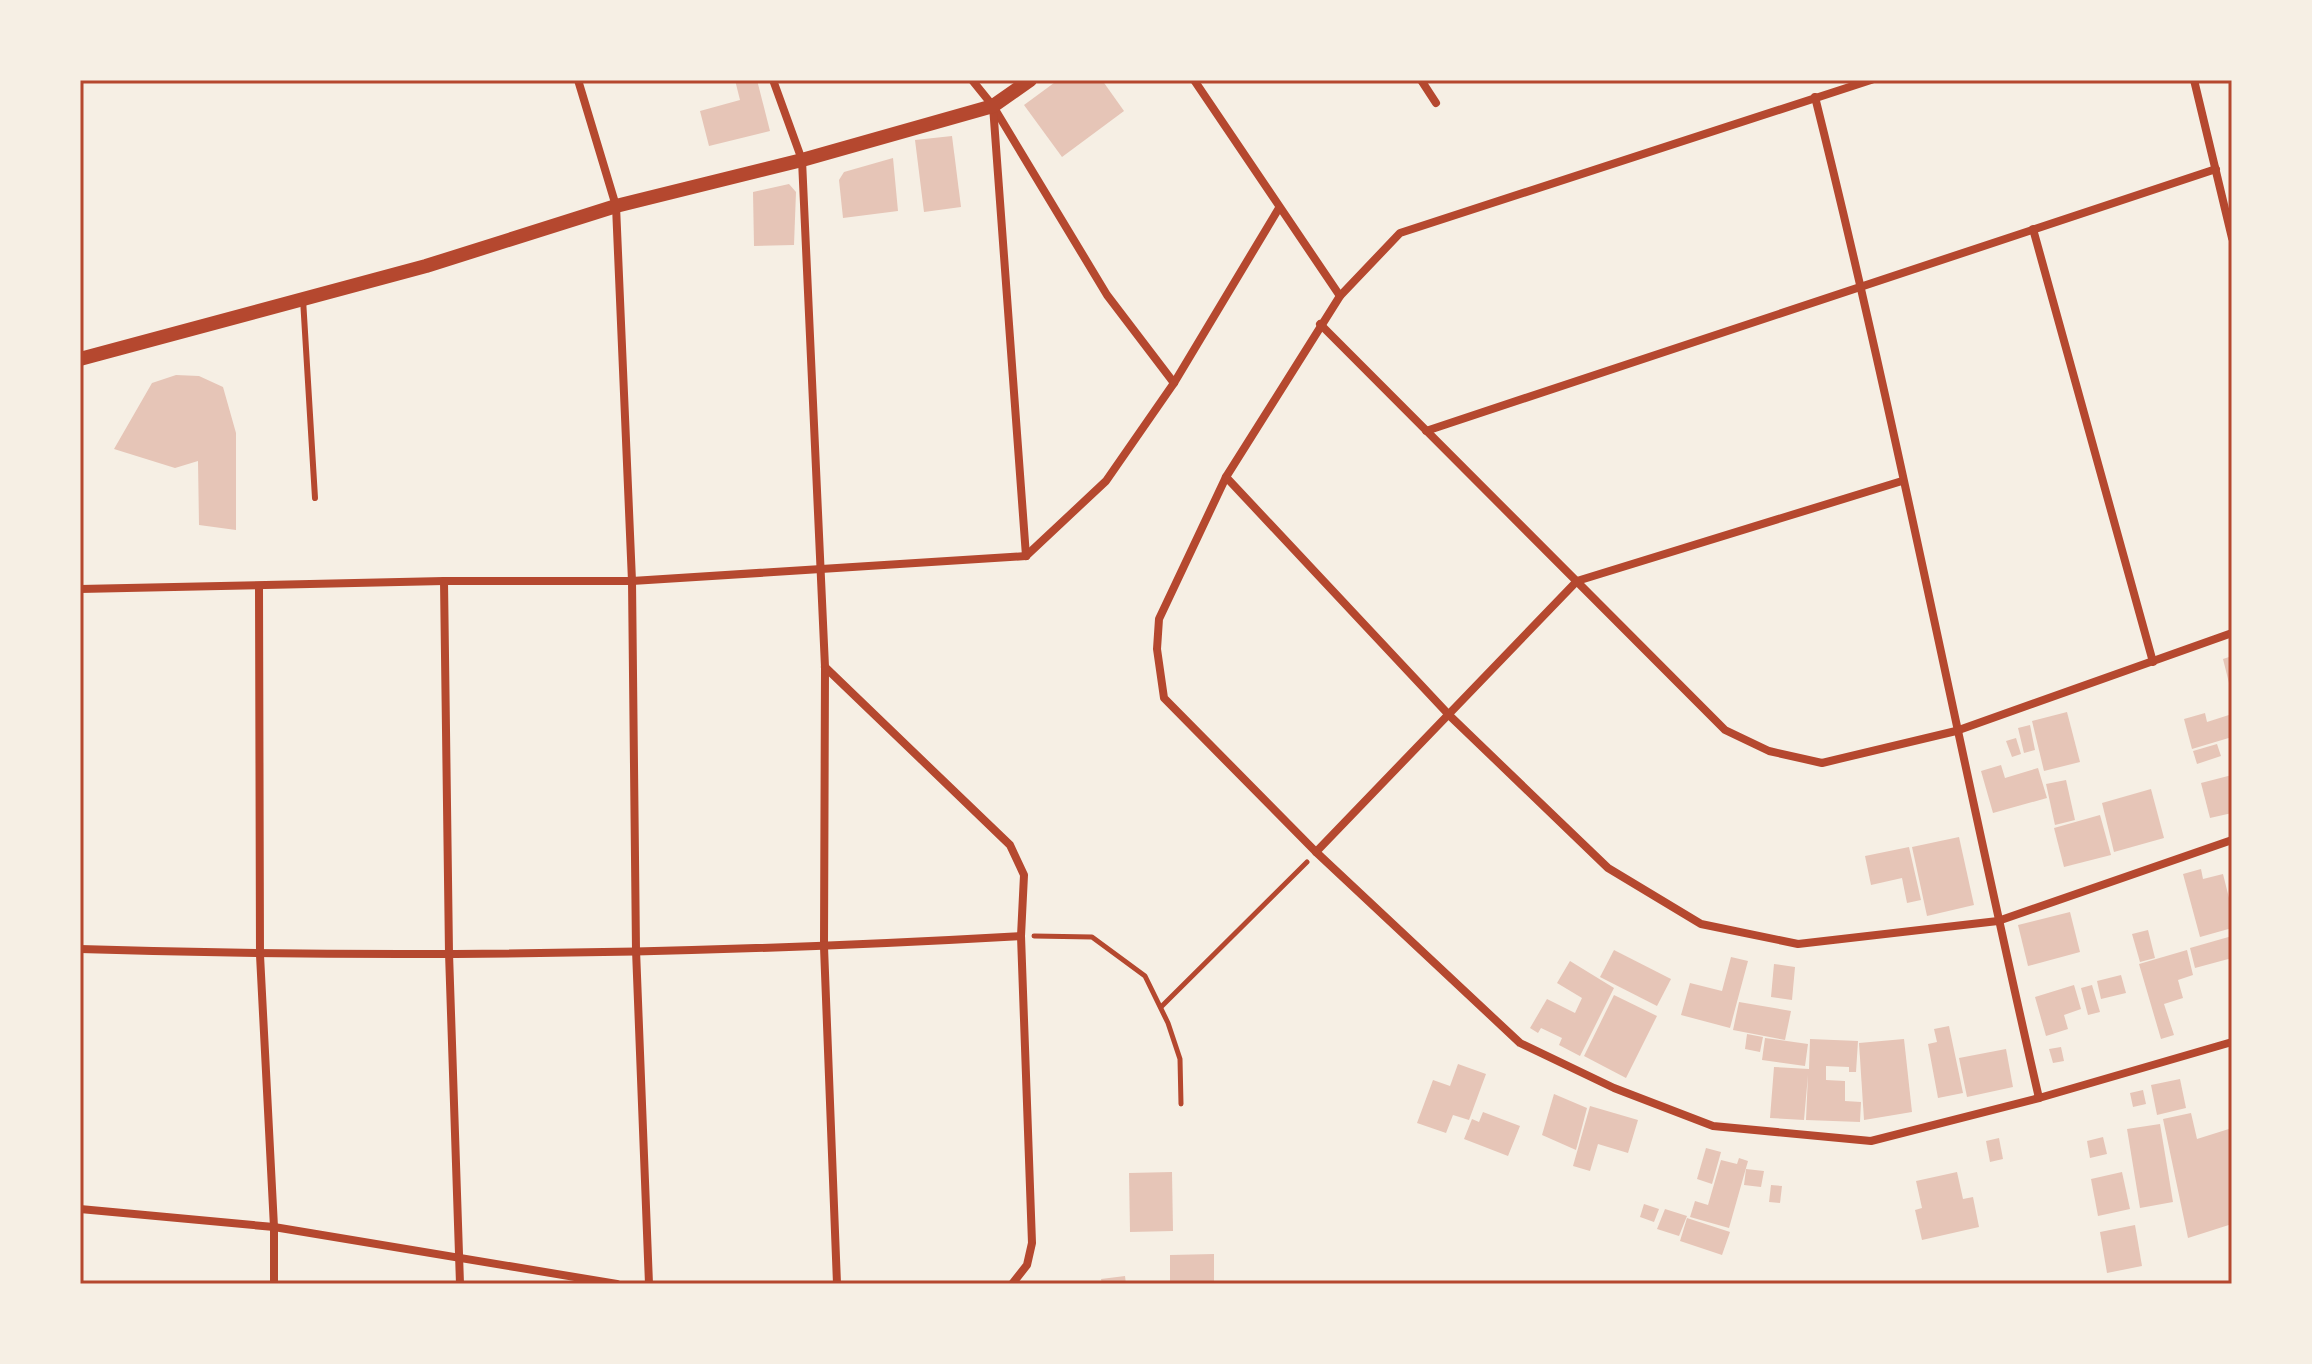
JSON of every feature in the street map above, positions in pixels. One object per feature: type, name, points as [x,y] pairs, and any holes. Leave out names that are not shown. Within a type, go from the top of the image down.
[{"type":"street","points":[[578,80],[616,206],[632,581],[636,950],[649,1284]]},
{"type":"street","points":[[773,80],[802,160],[825,667],[824,947],[837,1284]]},
{"type":"street","points":[[972,80],[993,106],[1107,295],[1174,383]]},
{"type":"street","points":[[80,359],[426,266],[616,206],[802,160],[993,106],[1030,80]]},
{"type":"street","points":[[1194,80],[1340,296]]},
{"type":"street","points":[[1421,80],[1436,103]]},
{"type":"street","points":[[1871,80],[1400,233],[1340,296],[1320,324],[1226,477],[1159,619],[1157,649],[1164,698],[1316,852],[1520,1043],[1614,1088],[1713,1126],[1871,1141],[2039,1098],[2232,1042]]},
{"type":"street","points":[[2194,80],[2232,238]]},
{"type":"street","points":[[1815,97],[1862,285],[1956,731],[2039,1098]]},
{"type":"street","points":[[993,106],[1026,556]]},
{"type":"street","points":[[1426,431],[2216,169]]},
{"type":"street","points":[[80,589],[444,581],[632,581],[1026,556],[1106,481],[1174,383],[1279,208]]},
{"type":"street","points":[[2033,229],[2153,662]]},
{"type":"street","points":[[1320,324],[1725,730],[1769,751],[1822,763],[1956,731],[2232,633]]},
{"type":"street","points":[[1226,477],[1450,716],[1608,868],[1701,924],[1798,944],[1998,921],[2232,840]]},
{"type":"street","points":[[1316,852],[1577,581],[1902,481]]},
{"type":"street","points":[[444,581],[449,953],[460,1284]]},
{"type":"street","points":[[259,587],[260,955],[274,1227],[274,1284]]},
{"type":"street","points":[[825,667],[1010,845],[1024,875],[1021,936],[1032,1243],[1027,1265],[1012,1284]]},
{"type":"street","points":[[80,949],[260,955],[449,953],[824,947],[1021,936]]},
{"type":"street","points":[[80,1209],[274,1227],[617,1284]]},
{"type":"lane","points":[[303,299],[315,498]]},
{"type":"path","points":[[1160,1007],[1316,852]]},
{"type":"path","points":[[1021,936],[1092,937],[1145,976],[1180,1059],[1181,1104]]},
{"type":"building","points":[[735,80],[757,80],[770,131],[709,146],[700,111],[740,100]]},
{"type":"building","points":[[1058,80],[1102,80],[1124,111],[1062,157],[1024,105]]},
{"type":"building","points":[[952,136],[961,207],[924,212],[915,140]]},
{"type":"building","points":[[893,158],[898,211],[843,218],[839,180],[844,172]]},
{"type":"building","points":[[789,184],[796,192],[794,245],[754,246],[753,192]]},
{"type":"building","points":[[176,375],[199,376],[223,387],[236,433],[236,530],[199,525],[198,461],[175,468],[114,449],[152,383]]},
{"type":"building","points":[[2232,656],[2232,691],[2231,691],[2223,659]]},
{"type":"building","points":[[2067,712],[2080,762],[2044,771],[2032,721]]},
{"type":"building","points":[[2205,713],[2207,722],[2232,714],[2232,737],[2192,749],[2184,719]]},
{"type":"building","points":[[2030,725],[2035,750],[2024,753],[2018,728]]},
{"type":"building","points":[[2016,738],[2021,754],[2012,757],[2006,741]]},
{"type":"building","points":[[2217,744],[2221,756],[2197,764],[2193,751]]},
{"type":"building","points":[[2001,765],[2005,778],[2038,768],[2047,798],[1993,813],[1981,771]]},
{"type":"building","points":[[2232,775],[2232,813],[2210,818],[2201,783]]},
{"type":"building","points":[[2066,780],[2075,820],[2055,825],[2046,784]]},
{"type":"building","points":[[2151,789],[2164,838],[2114,852],[2102,803]]},
{"type":"building","points":[[2100,815],[2111,855],[2064,867],[2054,828]]},
{"type":"building","points":[[1959,837],[1974,905],[1927,916],[1912,847]]},
{"type":"building","points":[[1909,847],[1921,900],[1907,903],[1902,878],[1871,885],[1865,856]]},
{"type":"building","points":[[2201,869],[2203,879],[2223,874],[2232,910],[2232,928],[2200,937],[2183,874]]},
{"type":"building","points":[[2070,912],[2080,952],[2028,966],[2018,925]]},
{"type":"building","points":[[2148,930],[2155,958],[2140,962],[2132,934]]},
{"type":"building","points":[[2232,936],[2232,958],[2195,968],[2190,948]]},
{"type":"building","points":[[1614,950],[1671,979],[1657,1006],[1600,977]]},
{"type":"building","points":[[2187,950],[2193,975],[2178,980],[2183,998],[2164,1004],[2174,1035],[2161,1039],[2139,964]]},
{"type":"building","points":[[1731,957],[1748,961],[1730,1028],[1681,1015],[1690,983],[1722,991]]},
{"type":"building","points":[[1570,961],[1614,988],[1580,1056],[1559,1045],[1562,1038],[1541,1028],[1538,1033],[1530,1028],[1547,999],[1575,1013],[1582,998],[1557,983]]},
{"type":"building","points":[[1774,964],[1795,967],[1792,1000],[1771,997]]},
{"type":"building","points":[[2121,975],[2126,993],[2101,999],[2097,981]]},
{"type":"building","points":[[2074,985],[2081,1009],[2064,1015],[2068,1029],[2046,1036],[2035,997]]},
{"type":"building","points":[[2092,985],[2100,1012],[2088,1015],[2081,988]]},
{"type":"building","points":[[1614,995],[1657,1016],[1626,1078],[1584,1056]]},
{"type":"building","points":[[1739,1002],[1791,1011],[1785,1040],[1733,1030]]},
{"type":"building","points":[[1949,1026],[1963,1093],[1938,1098],[1928,1044],[1937,1042],[1934,1029]]},
{"type":"building","points":[[1747,1034],[1763,1037],[1760,1052],[1745,1049]]},
{"type":"building","points":[[1765,1038],[1808,1044],[1805,1066],[1762,1060]]},
{"type":"building","points":[[1810,1039],[1858,1041],[1856,1072],[1849,1072],[1849,1067],[1826,1066],[1826,1080],[1845,1081],[1845,1101],[1861,1102],[1860,1122],[1806,1120],[1808,1075],[1804,1120],[1770,1118],[1774,1067],[1809,1069]]},
{"type":"building","points":[[1904,1039],[1912,1112],[1864,1120],[1859,1043]]},
{"type":"building","points":[[2061,1047],[2064,1061],[2053,1063],[2049,1049]]},
{"type":"building","points":[[2006,1049],[2013,1087],[1967,1097],[1959,1058]]},
{"type":"building","points":[[1458,1064],[1486,1074],[1469,1120],[1453,1115],[1446,1133],[1417,1123],[1433,1080],[1450,1086]]},
{"type":"building","points":[[2180,1079],[2186,1108],[2157,1115],[2151,1085]]},
{"type":"building","points":[[2143,1090],[2146,1104],[2133,1107],[2130,1093]]},
{"type":"building","points":[[1554,1094],[1587,1108],[1576,1150],[1542,1135]]},
{"type":"building","points":[[1590,1106],[1638,1120],[1628,1153],[1598,1144],[1590,1171],[1573,1166]]},
{"type":"building","points":[[1483,1112],[1520,1126],[1508,1156],[1464,1139],[1472,1119],[1479,1122]]},
{"type":"building","points":[[2191,1113],[2197,1139],[2232,1128],[2232,1224],[2188,1238],[2163,1119]]},
{"type":"building","points":[[2160,1124],[2173,1202],[2140,1208],[2127,1129]]},
{"type":"building","points":[[2103,1137],[2107,1154],[2090,1158],[2087,1141]]},
{"type":"building","points":[[1999,1138],[2003,1159],[1990,1162],[1986,1141]]},
{"type":"building","points":[[1706,1148],[1721,1152],[1712,1184],[1697,1179]]},
{"type":"building","points":[[1739,1158],[1748,1161],[1729,1228],[1690,1217],[1695,1201],[1708,1205],[1721,1160],[1737,1164]]},
{"type":"building","points":[[1746,1169],[1764,1171],[1761,1187],[1744,1185]]},
{"type":"building","points":[[1172,1172],[1173,1231],[1130,1232],[1129,1173]]},
{"type":"building","points":[[1957,1172],[1963,1199],[1973,1197],[1979,1227],[1922,1240],[1915,1210],[1922,1208],[1916,1181]]},
{"type":"building","points":[[2122,1172],[2130,1209],[2098,1216],[2091,1179]]},
{"type":"building","points":[[1771,1185],[1782,1186],[1780,1203],[1769,1202]]},
{"type":"building","points":[[1644,1204],[1659,1209],[1654,1222],[1640,1217]]},
{"type":"building","points":[[1665,1209],[1687,1216],[1679,1236],[1657,1229]]},
{"type":"building","points":[[1687,1218],[1730,1232],[1722,1255],[1680,1241]]},
{"type":"building","points":[[2135,1225],[2142,1266],[2107,1273],[2100,1232]]},
{"type":"building","points":[[1214,1254],[1214,1284],[1170,1284],[1170,1255]]},
{"type":"building","points":[[1125,1276],[1126,1284],[1102,1284],[1101,1279]]}]
